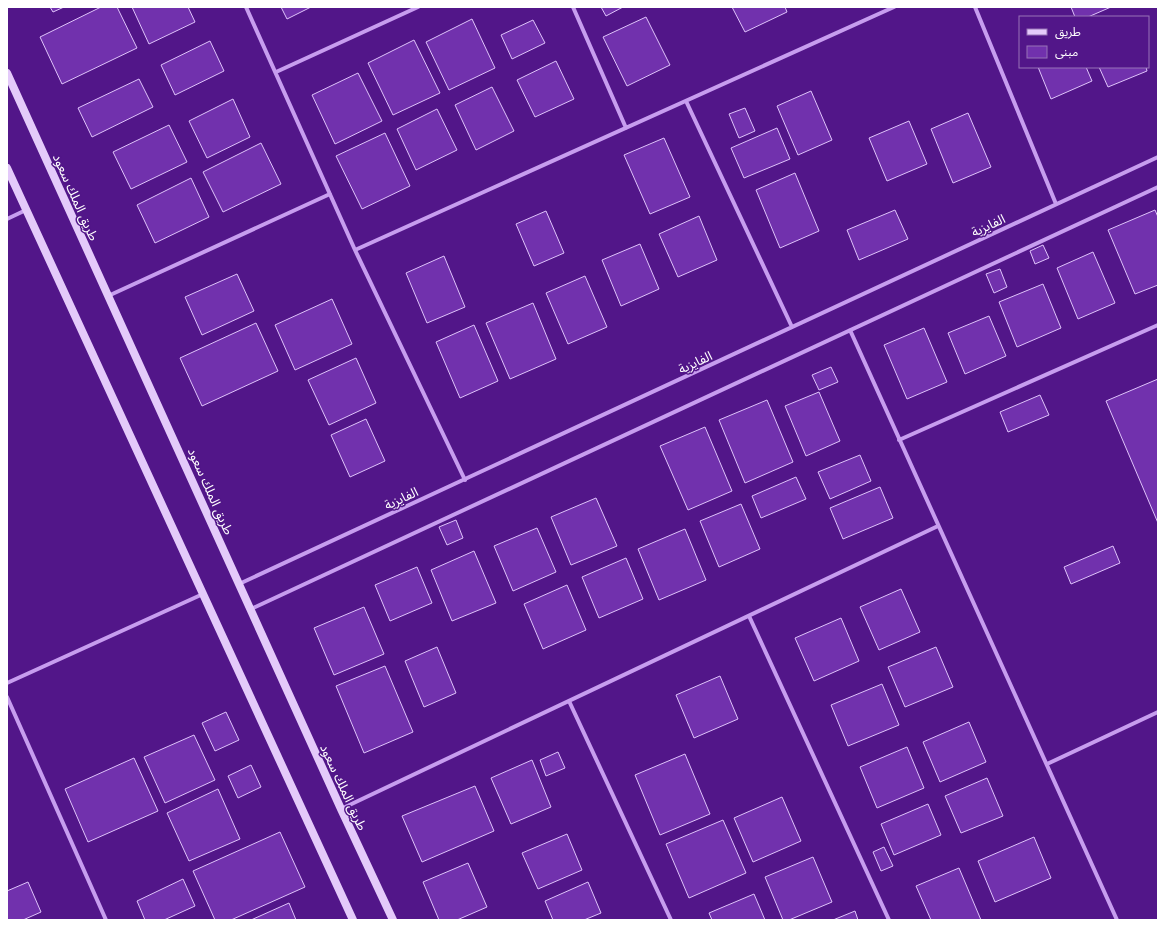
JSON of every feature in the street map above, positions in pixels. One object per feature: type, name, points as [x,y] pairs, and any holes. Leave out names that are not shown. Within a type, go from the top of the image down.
[{"type":"main road","name":"طريق الملك سعود","points":[[7,73],[341,809],[393,920]]},
{"type":"main road","points":[[7,168],[353,920]]},
{"type":"street","points":[[246,7],[330,194],[465,480]]},
{"type":"street","points":[[276,72],[418,7]]},
{"type":"street","points":[[573,7],[626,128]]},
{"type":"street","points":[[356,250],[894,7]]},
{"type":"street","points":[[975,7],[1056,204]]},
{"type":"street","points":[[686,101],[792,327]]},
{"type":"street","name":"الفايزية","points":[[240,584],[1158,157]]},
{"type":"street","points":[[251,609],[1158,187]]},
{"type":"street","points":[[108,296],[330,194]]},
{"type":"street","points":[[7,219],[26,210]]},
{"type":"street","points":[[899,440],[1158,325]]},
{"type":"street","points":[[850,330],[1118,920]]},
{"type":"street","points":[[341,809],[938,526]]},
{"type":"street","points":[[7,683],[203,594]]},
{"type":"street","points":[[749,616],[889,920]]},
{"type":"street","points":[[7,697],[106,920]]},
{"type":"street","points":[[569,701],[671,920]]},
{"type":"street","points":[[1047,764],[1158,712]]},
{"type":"building","points":[[50,7],[64,7],[53,12]]},
{"type":"building","points":[[101,7],[117,7],[137,48],[62,84],[40,37]]},
{"type":"building","points":[[132,7],[188,7],[195,22],[149,44]]},
{"type":"building","points":[[281,7],[311,7],[287,19]]},
{"type":"building","points":[[601,7],[623,7],[606,16]]},
{"type":"building","points":[[732,7],[785,7],[787,12],[745,32]]},
{"type":"building","points":[[1071,7],[1111,7],[1090,16],[1075,16]]},
{"type":"building","points":[[646,17],[670,65],[627,86],[603,37]]},
{"type":"building","points":[[472,19],[495,68],[449,90],[426,42]]},
{"type":"building","points":[[533,20],[545,43],[512,59],[501,35]]},
{"type":"building","points":[[414,40],[440,93],[393,115],[368,63]]},
{"type":"building","points":[[210,41],[224,71],[175,95],[161,65]]},
{"type":"building","points":[[556,61],[574,99],[535,117],[517,80]]},
{"type":"building","points":[[1038,68],[1086,68],[1092,81],[1051,99]]},
{"type":"building","points":[[1099,68],[1146,68],[1147,71],[1108,87]]},
{"type":"building","points":[[358,73],[382,121],[335,144],[312,95]]},
{"type":"building","points":[[139,79],[153,107],[92,137],[78,108]]},
{"type":"building","points":[[492,87],[514,131],[476,150],[455,105]]},
{"type":"building","points":[[811,91],[832,140],[798,155],[777,106]]},
{"type":"building","points":[[233,99],[250,137],[207,158],[189,121]]},
{"type":"building","points":[[745,108],[755,131],[739,138],[729,114]]},
{"type":"building","points":[[437,109],[457,150],[416,170],[397,129]]},
{"type":"building","points":[[968,113],[991,167],[953,183],[931,129]]},
{"type":"building","points":[[909,121],[927,164],[887,181],[869,138]]},
{"type":"building","points":[[169,125],[187,162],[131,189],[113,152]]},
{"type":"building","points":[[777,128],[790,159],[744,178],[731,148]]},
{"type":"building","points":[[385,133],[410,186],[362,209],[336,156]]},
{"type":"building","points":[[664,138],[690,197],[650,214],[624,155]]},
{"type":"building","points":[[261,143],[281,184],[223,212],[203,172]]},
{"type":"building","points":[[795,173],[819,231],[780,248],[756,190]]},
{"type":"building","points":[[191,178],[209,217],[155,243],[137,205]]},
{"type":"building","points":[[895,210],[908,239],[859,260],[847,230]]},
{"type":"building","points":[[1155,210],[1158,217],[1158,285],[1135,294],[1108,230]]},
{"type":"building","points":[[546,211],[564,253],[534,266],[516,224]]},
{"type":"building","points":[[699,216],[717,260],[678,277],[659,234]]},
{"type":"building","points":[[640,244],[659,289],[621,306],[602,260]]},
{"type":"building","points":[[1043,245],[1049,258],[1035,264],[1030,251]]},
{"type":"building","points":[[1093,252],[1115,303],[1078,319],[1057,268]]},
{"type":"building","points":[[444,256],[465,307],[427,323],[406,273]]},
{"type":"building","points":[[1000,269],[1007,287],[994,293],[986,274]]},
{"type":"building","points":[[237,274],[254,311],[202,335],[185,297]]},
{"type":"building","points":[[585,276],[607,327],[568,344],[546,293]]},
{"type":"building","points":[[1043,284],[1061,328],[1017,347],[999,302]]},
{"type":"building","points":[[332,299],[352,344],[295,370],[275,325]]},
{"type":"building","points":[[533,303],[556,359],[510,379],[486,323]]},
{"type":"building","points":[[989,316],[1006,356],[965,374],[948,333]]},
{"type":"building","points":[[256,323],[278,371],[202,406],[180,358]]},
{"type":"building","points":[[474,325],[498,381],[460,398],[436,342]]},
{"type":"building","points":[[924,328],[947,382],[907,399],[884,345]]},
{"type":"building","points":[[356,358],[376,403],[329,425],[308,380]]},
{"type":"building","points":[[831,367],[838,382],[819,390],[812,375]]},
{"type":"building","points":[[1158,379],[1158,523],[1106,401]]},
{"type":"building","points":[[819,392],[840,441],[806,456],[785,406]]},
{"type":"building","points":[[1040,395],[1049,415],[1008,432],[1000,412]]},
{"type":"building","points":[[767,400],[793,462],[745,483],[719,420]]},
{"type":"building","points":[[366,419],[385,461],[350,477],[331,435]]},
{"type":"building","points":[[705,427],[732,491],[688,510],[660,446]]},
{"type":"building","points":[[860,455],[871,481],[830,499],[818,472]]},
{"type":"building","points":[[796,477],[806,499],[761,518],[752,496]]},
{"type":"building","points":[[880,487],[893,518],[843,539],[830,508]]},
{"type":"building","points":[[596,498],[617,546],[571,565],[551,517]]},
{"type":"building","points":[[741,504],[760,549],[719,567],[700,521]]},
{"type":"building","points":[[456,520],[463,538],[447,545],[439,527]]},
{"type":"building","points":[[537,528],[556,572],[513,591],[494,546]]},
{"type":"building","points":[[685,529],[706,580],[659,600],[638,549]]},
{"type":"building","points":[[1113,546],[1120,563],[1071,584],[1064,567]]},
{"type":"building","points":[[474,551],[496,603],[452,621],[431,570]]},
{"type":"building","points":[[626,558],[643,599],[599,618],[582,577]]},
{"type":"building","points":[[417,567],[432,603],[390,621],[375,585]]},
{"type":"building","points":[[567,585],[586,630],[543,649],[524,604]]},
{"type":"building","points":[[901,589],[920,632],[879,650],[860,607]]},
{"type":"building","points":[[364,607],[384,654],[334,675],[314,628]]},
{"type":"building","points":[[841,618],[859,661],[814,681],[795,638]]},
{"type":"building","points":[[437,647],[456,693],[424,707],[405,661]]},
{"type":"building","points":[[936,647],[953,687],[905,707],[888,667]]},
{"type":"building","points":[[385,666],[413,732],[364,753],[336,686]]},
{"type":"building","points":[[720,676],[738,719],[694,738],[676,695]]},
{"type":"building","points":[[882,684],[899,725],[848,746],[831,705]]},
{"type":"building","points":[[226,712],[239,740],[215,751],[202,723]]},
{"type":"building","points":[[969,722],[986,762],[940,782],[923,742]]},
{"type":"building","points":[[194,735],[215,780],[165,803],[144,757]]},
{"type":"building","points":[[907,747],[924,788],[877,808],[860,767]]},
{"type":"building","points":[[558,752],[565,768],[546,776],[540,760]]},
{"type":"building","points":[[685,754],[710,814],[660,835],[635,775]]},
{"type":"building","points":[[134,758],[158,811],[88,842],[65,789]]},
{"type":"building","points":[[532,760],[551,807],[511,824],[491,778]]},
{"type":"building","points":[[251,765],[261,787],[238,798],[228,776]]},
{"type":"building","points":[[987,778],[1003,816],[961,833],[945,796]]},
{"type":"building","points":[[475,786],[494,831],[422,862],[402,816]]},
{"type":"building","points":[[218,789],[240,839],[189,861],[167,813]]},
{"type":"building","points":[[782,797],[801,841],[753,862],[734,818]]},
{"type":"building","points":[[928,804],[941,835],[894,855],[881,824]]},
{"type":"building","points":[[723,820],[746,873],[689,898],[666,844]]},
{"type":"building","points":[[280,832],[305,887],[231,920],[215,920],[193,871]]},
{"type":"building","points":[[567,834],[582,870],[538,889],[522,853]]},
{"type":"building","points":[[1034,837],[1051,878],[995,902],[978,861]]},
{"type":"building","points":[[884,847],[893,866],[881,871],[873,852]]},
{"type":"building","points":[[813,857],[832,902],[789,920],[783,920],[765,877]]},
{"type":"building","points":[[468,863],[487,907],[457,920],[439,920],[423,882]]},
{"type":"building","points":[[959,868],[981,920],[931,920],[916,886]]},
{"type":"building","points":[[183,879],[195,906],[164,920],[145,920],[137,901]]},
{"type":"building","points":[[28,882],[41,912],[23,920],[7,920],[7,891]]},
{"type":"building","points":[[588,882],[601,913],[584,920],[553,920],[545,901]]},
{"type":"building","points":[[754,894],[765,920],[712,920],[709,913]]},
{"type":"building","points":[[289,903],[296,920],[251,920]]},
{"type":"building","points":[[855,911],[858,920],[833,920]]}]
